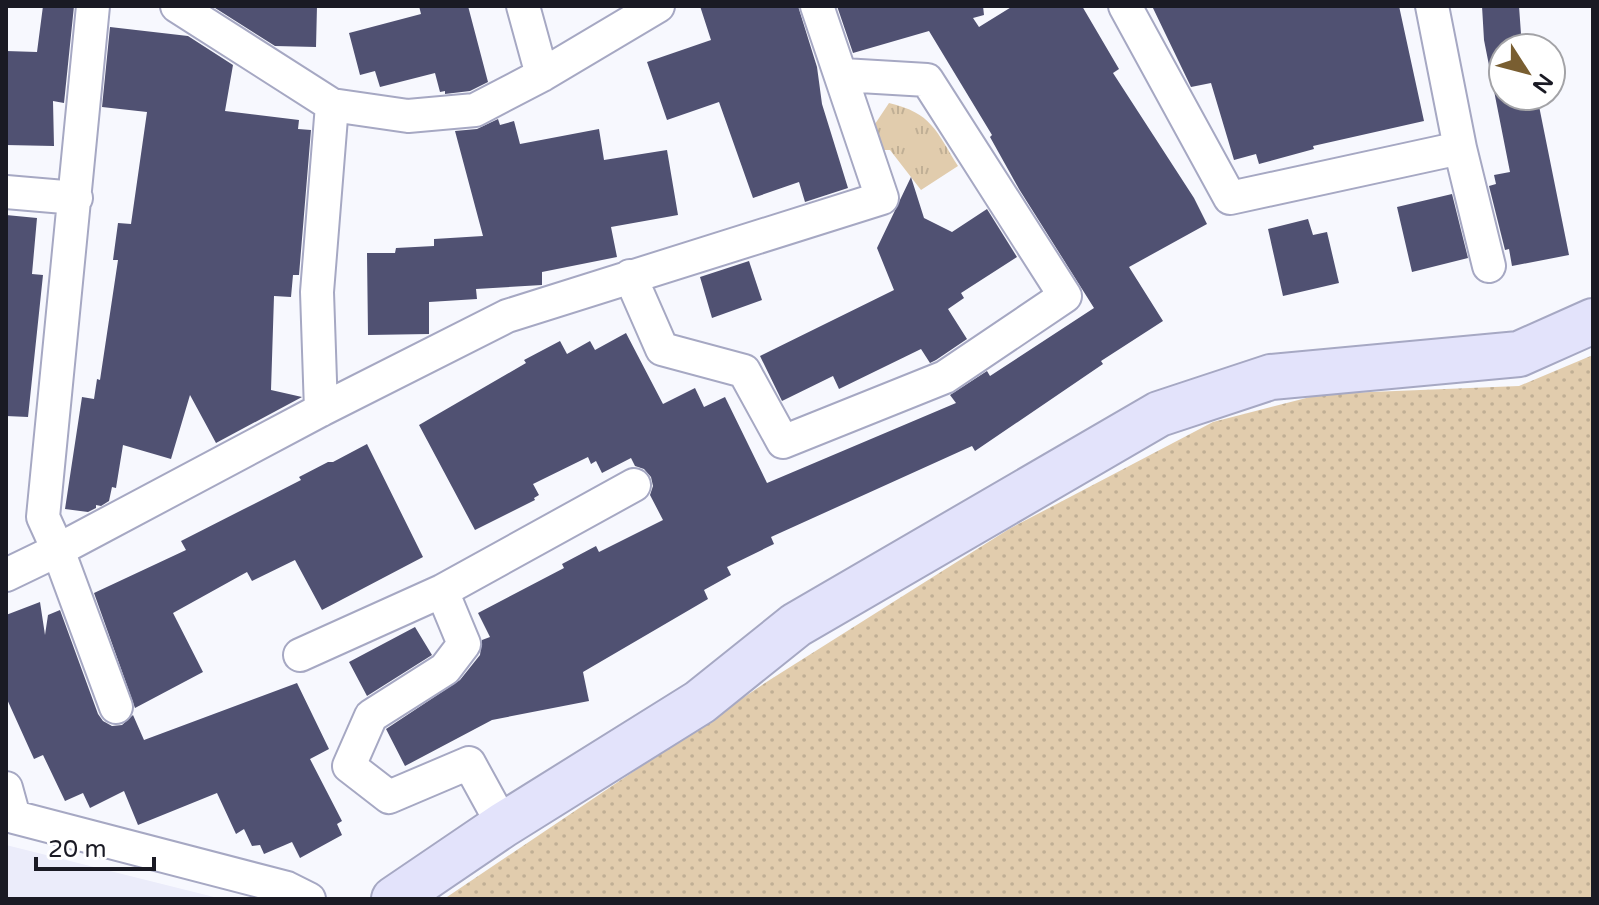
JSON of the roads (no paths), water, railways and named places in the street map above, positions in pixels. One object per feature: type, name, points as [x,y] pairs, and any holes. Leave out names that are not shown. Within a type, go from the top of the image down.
[{"type":"street","points":[[93,6],[43,517],[116,707]]},
{"type":"street","points":[[177,6],[332,105],[408,116],[475,110],[542,75],[658,6]]},
{"type":"street","points":[[523,6],[542,75]]},
{"type":"street","points":[[6,575],[507,316],[882,198],[843,75],[817,6]]},
{"type":"street","points":[[1125,6],[1230,198],[1460,148]]},
{"type":"street","points":[[1432,6],[1460,148],[1489,266]]},
{"type":"street","points":[[630,276],[662,349],[744,371],[783,442],[945,377],[1065,296],[927,80],[843,75]]},
{"type":"street","points":[[321,410],[317,292],[332,105]]},
{"type":"street","points":[[6,192],[76,198]]},
{"type":"street","points":[[394,899],[503,825],[700,702],[796,625],[1159,414],[1271,377],[1519,354],[1593,321]]},
{"type":"street","points":[[300,655],[442,591],[634,485]]},
{"type":"street","points":[[442,591],[464,644],[445,669],[371,716],[349,766],[389,797],[469,763],[503,825]]},
{"type":"street","points":[[6,788],[14,817],[287,888],[309,899]]}]
